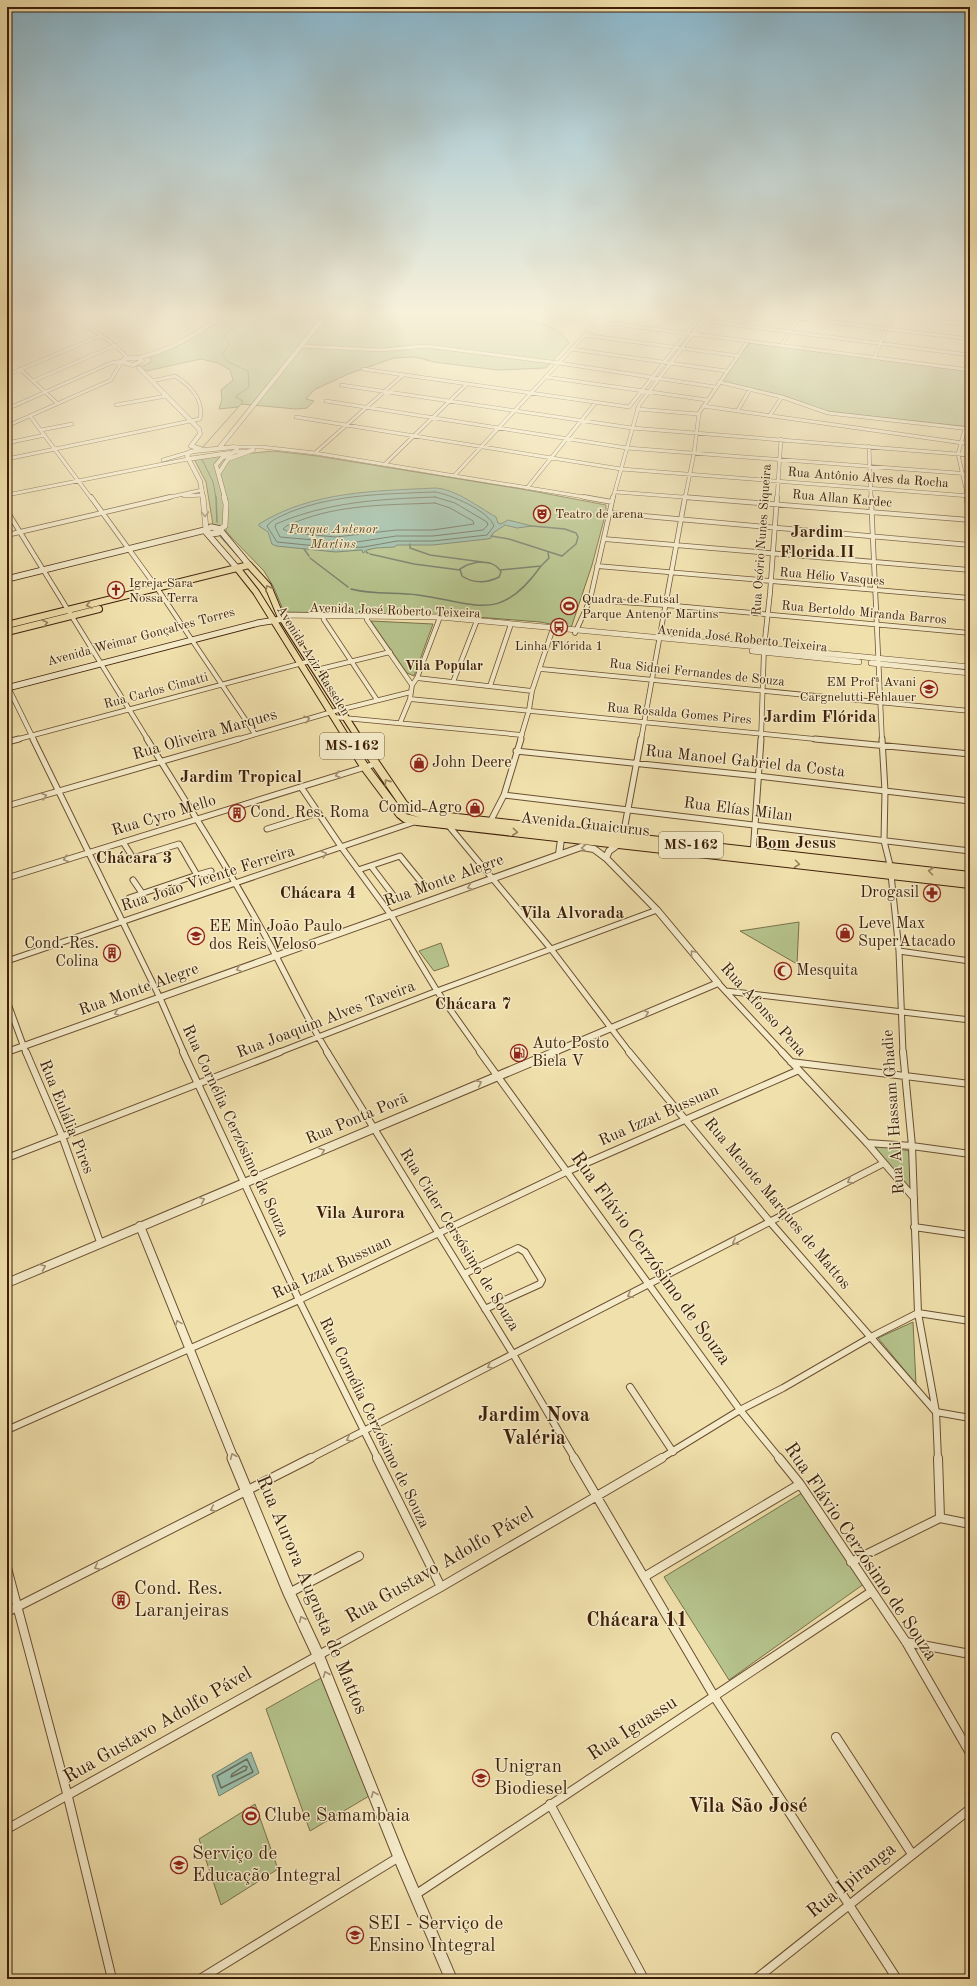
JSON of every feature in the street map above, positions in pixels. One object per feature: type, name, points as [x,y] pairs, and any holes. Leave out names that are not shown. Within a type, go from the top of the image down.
[{"type":"main road","points":[[7,579],[207,532],[216,534],[220,530]]},
{"type":"main road","name":"Avenida Aziz Rasselen","points":[[220,530],[268,586],[282,617],[316,670],[335,712],[364,766],[400,814],[414,821]]},
{"type":"main road","name":"Avenida Aziz Rasselen","points":[[207,532],[256,592],[271,618],[335,712],[346,718],[375,764],[404,805],[412,811]]},
{"type":"main road","points":[[7,625],[69,613],[251,567]]},
{"type":"main road","points":[[7,632],[69,613]]},
{"type":"main road","name":"Avenida Weimar Gonçalves Torres","points":[[7,686],[190,637],[271,618],[282,617]]},
{"type":"main road","name":"Avenida Guaicurus","points":[[412,811],[489,826],[622,839],[753,855],[891,876],[970,884]]},
{"type":"main road","name":"Avenida Guaicurus","points":[[414,821],[470,828],[489,826]]},
{"type":"main road","name":"Avenida Guaicurus","points":[[753,855],[890,865],[970,876]]},
{"type":"street","points":[[7,409],[17,405]]},
{"type":"street","points":[[7,426],[56,405]]},
{"type":"street","points":[[174,405],[199,429],[200,434],[192,445],[194,448],[206,449]]},
{"type":"street","points":[[7,459],[200,419],[203,411],[200,405]]},
{"type":"street","points":[[220,447],[254,405]]},
{"type":"street","points":[[348,405],[627,448],[970,474]]},
{"type":"street","points":[[315,453],[371,405]]},
{"type":"street","points":[[384,464],[445,405]]},
{"type":"street","points":[[480,405],[632,428],[970,455]]},
{"type":"street","points":[[454,476],[519,405]]},
{"type":"street","points":[[527,488],[594,405]]},
{"type":"street","points":[[614,405],[629,407],[631,405]]},
{"type":"street","points":[[576,631],[590,600],[612,502],[616,492],[632,428],[641,405]]},
{"type":"street","points":[[738,410],[741,405]]},
{"type":"street","points":[[770,415],[777,405]]},
{"type":"street","points":[[802,405],[821,412],[970,429]]},
{"type":"street","points":[[606,858],[607,853],[611,848],[622,839],[652,680],[675,544],[698,433],[698,414],[703,406],[970,444]]},
{"type":"street","points":[[638,409],[698,414]]},
{"type":"street","points":[[839,425],[844,415]]},
{"type":"street","points":[[30,416],[79,480],[102,514],[159,591],[255,734]]},
{"type":"street","name":"Rua Antônio Alves da Rocha","points":[[296,417],[622,469],[968,496]]},
{"type":"street","points":[[41,430],[72,424]]},
{"type":"street","points":[[965,429],[960,442],[958,454],[961,474],[968,496],[970,531]]},
{"type":"street","points":[[7,443],[45,435]]},
{"type":"street","name":"Rua Osório Nunes Siqueira","points":[[753,855],[757,825],[758,776],[762,733],[764,650],[769,614],[775,503],[781,439]]},
{"type":"street","points":[[220,530],[225,526],[226,504],[216,465],[222,458],[237,450],[234,446]]},
{"type":"street","points":[[128,470],[190,452],[206,449],[234,446],[272,448],[356,459],[369,463],[384,464],[612,502]]},
{"type":"street","name":"Rua Ali Hassam Ghadie","points":[[869,446],[876,624],[886,791],[884,841],[890,865],[900,951],[904,1075],[912,1146],[918,1313],[936,1412],[940,1518]]},
{"type":"street","points":[[7,495],[188,459],[272,448]]},
{"type":"street","points":[[219,472],[223,462],[227,459],[253,450]]},
{"type":"street","points":[[190,452],[187,456],[200,481],[207,532]]},
{"type":"street","points":[[7,535],[202,492]]},
{"type":"street","name":"Rua Allan Kardec","points":[[616,492],[775,503],[969,520]]},
{"type":"street","name":"Rua Cider Cersósimo de Souza","points":[[7,511],[197,819],[276,956],[318,1037],[513,1354],[714,1696],[849,1907],[897,1979]]},
{"type":"street","points":[[610,513],[873,537],[970,544]]},
{"type":"street","points":[[604,539],[970,570]]},
{"type":"street","name":"Rua Hélio Vasques","points":[[597,566],[970,598]]},
{"type":"street","name":"Rua Bertoldo Miranda Barros","points":[[590,600],[769,614],[970,633]]},
{"type":"street","name":"Avenida José Roberto Teixeira","points":[[282,617],[440,619],[878,661],[970,673]]},
{"type":"street","points":[[323,617],[377,700]]},
{"type":"street","points":[[367,618],[412,685]]},
{"type":"street","points":[[400,724],[410,699],[412,685],[417,678],[440,619]]},
{"type":"street","name":"Avenida José Roberto Teixeira","points":[[440,619],[510,627],[552,629]]},
{"type":"street","points":[[453,682],[476,623]]},
{"type":"street","points":[[490,686],[510,627]]},
{"type":"street","points":[[489,826],[504,795],[529,710],[532,691],[552,629]]},
{"type":"street","points":[[316,670],[390,652]]},
{"type":"street","name":"Rua Carlos Cimatti","points":[[7,742],[310,661]]},
{"type":"street","points":[[878,661],[970,667]]},
{"type":"street","name":"Rua Sidnei Fernandes de Souza","points":[[540,669],[970,711]]},
{"type":"street","points":[[417,678],[532,691]]},
{"type":"street","name":"Rua Cornélia Cerzósimo de Souza","points":[[7,686],[33,735],[58,792],[160,998],[196,1084],[299,1300],[441,1587]]},
{"type":"street","name":"Rua Oliveira Marques","points":[[7,806],[255,734],[411,692]]},
{"type":"street","name":"Rua Rosalda Gomes Pires","points":[[410,699],[970,754]]},
{"type":"street","points":[[346,718],[522,735]]},
{"type":"street","name":"Rua Manoel Gabriel da Costa","points":[[516,751],[758,776],[970,801]]},
{"type":"street","name":"Rua Cyro Mello","points":[[7,878],[364,766],[375,764]]},
{"type":"street","name":"Rua Flávio Cerzósimo de Souza","points":[[301,787],[342,848],[391,915],[437,991],[566,1172],[740,1410],[800,1484],[871,1592],[906,1642],[970,1752]]},
{"type":"street","name":"Rua Elías Milan","points":[[504,795],[970,851]]},
{"type":"street","points":[[267,829],[318,813]]},
{"type":"street","name":"Rua João Vicente Ferreira","points":[[7,961],[342,848],[414,821]]},
{"type":"street","name":"Rua Menote Marques de Mattos","points":[[448,825],[494,878],[551,949],[596,1007],[610,1029],[771,1223],[936,1412]]},
{"type":"street","points":[[462,841],[461,835],[464,831],[470,828]]},
{"type":"street","points":[[558,854],[562,833]]},
{"type":"street","points":[[123,842],[133,858],[178,841],[197,875]]},
{"type":"street","name":"Rua Monte Alegre","points":[[7,1052],[558,854],[588,846],[606,858]]},
{"type":"street","points":[[358,870],[400,856],[426,888]]},
{"type":"street","name":"Rua Afonso Pena","points":[[606,858],[657,910],[718,983],[867,1143],[914,1198]]},
{"type":"street","points":[[371,866],[396,899]]},
{"type":"street","points":[[130,904],[129,898],[211,871]]},
{"type":"street","points":[[133,880],[142,893]]},
{"type":"street","name":"Rua Joaquim Alves Taveira","points":[[7,1158],[437,991],[657,910]]},
{"type":"street","points":[[900,951],[970,961]]},
{"type":"street","name":"Rua Ponta Porã","points":[[7,1283],[100,1242],[374,1129],[497,1075],[718,983]]},
{"type":"street","points":[[726,991],[970,1020]]},
{"type":"street","name":"Rua Eulália Pires","points":[[7,1001],[23,1046],[62,1136],[100,1242]]},
{"type":"street","points":[[791,1062],[970,1084]]},
{"type":"street","name":"Rua Izzat Bussuan","points":[[7,1430],[188,1348],[299,1300],[566,1172],[799,1070]]},
{"type":"street","points":[[867,1143],[912,1146],[970,1154]]},
{"type":"street","points":[[7,1612],[248,1492],[513,1354],[771,1223],[884,1163]]},
{"type":"street","name":"Rua Aurora Augusta de Mattos","points":[[140,1226],[188,1348],[289,1594],[318,1655],[399,1857],[451,1979]]},
{"type":"street","points":[[914,1227],[970,1235]]},
{"type":"street","points":[[464,1274],[518,1248],[525,1252],[542,1280],[540,1284],[485,1309]]},
{"type":"street","points":[[918,1313],[970,1321]]},
{"type":"street","name":"Rua Gustavo Adolfo Pável","points":[[7,1830],[441,1587],[673,1452],[740,1410],[783,1388],[871,1336],[918,1313]]},
{"type":"street","points":[[630,1387],[673,1452]]},
{"type":"street","points":[[936,1412],[970,1418]]},
{"type":"street","points":[[644,1577],[800,1484]]},
{"type":"street","points":[[851,1562],[940,1518],[970,1524]]},
{"type":"street","points":[[289,1594],[359,1556]]},
{"type":"street","points":[[7,1568],[68,1796],[112,1979]]},
{"type":"street","name":"Rua Iguassu","points":[[415,1895],[871,1592]]},
{"type":"street","points":[[906,1642],[970,1654]]},
{"type":"street","points":[[836,1737],[912,1854]]},
{"type":"street","points":[[550,1804],[644,1979]]},
{"type":"street","name":"Rua Ipiranga","points":[[756,1979],[849,1907],[912,1854],[970,1809]]},
{"type":"street","points":[[200,1979],[399,1857]]},
{"type":"green space","points":[[220,405],[240,405],[238,407],[219,409]]},
{"type":"green space","points":[[248,405],[310,405],[307,408],[296,409]]},
{"type":"green space","points":[[808,405],[970,405],[970,427],[825,411]]},
{"type":"green space","name":"Parque Antenor Martins","points":[[273,451],[317,456],[527,490],[606,505],[606,512],[592,565],[571,628],[540,622],[451,615],[284,612],[273,586],[264,571],[231,537],[226,531],[226,526],[213,525],[206,482],[194,459]]},
{"type":"green space","points":[[371,621],[433,624],[414,676],[407,673]]},
{"type":"green space","points":[[799,922],[797,964],[740,931]]},
{"type":"green space","points":[[441,943],[449,966],[434,971],[419,951]]},
{"type":"green space","points":[[873,1145],[910,1151],[912,1192]]},
{"type":"green space","points":[[913,1322],[916,1384],[878,1338]]},
{"type":"green space","points":[[802,1493],[868,1581],[729,1680],[664,1577]]},
{"type":"green space","points":[[321,1678],[369,1796],[310,1831],[266,1709]]},
{"type":"green space","points":[[255,1804],[278,1869],[221,1905],[199,1839]]},
{"type":"water","points":[[435,488],[443,489],[467,499],[496,517],[498,523],[501,524],[508,520],[532,526],[517,528],[505,525],[493,533],[491,538],[487,539],[433,545],[397,545],[394,547],[367,550],[363,553],[362,550],[336,552],[276,546],[272,544],[268,532],[259,526],[259,524],[279,513],[322,499],[367,492]]},
{"type":"water","points":[[251,1752],[259,1773],[219,1796],[212,1775]]},
{"type":"waterway","points":[[202,448],[241,405]]},
{"type":"waterway","points":[[202,459],[213,482],[216,498]]},
{"type":"waterway","points":[[216,497],[217,522]]},
{"type":"waterway","points":[[491,536],[509,539],[562,556],[576,544],[578,537],[576,533],[565,529],[532,526]]},
{"type":"waterway","points":[[220,536],[238,556]]},
{"type":"waterway","points":[[410,544],[410,548],[430,555],[490,563]]},
{"type":"waterway","points":[[304,549],[309,556]]},
{"type":"waterway","points":[[541,566],[549,558],[548,553]]},
{"type":"waterway","points":[[370,554],[414,564],[460,570]]},
{"type":"waterway","points":[[310,558],[348,587]]},
{"type":"waterway","points":[[478,562],[488,563],[497,567],[501,572],[499,577],[480,582],[467,579],[462,576],[460,569],[478,562]]},
{"type":"waterway","points":[[351,589],[368,592],[410,594],[472,605],[486,605],[500,603],[513,596],[526,584],[541,566]]},
{"type":"waterway","points":[[500,570],[541,566]]},
{"type":"place","name":"Teatro de arena","points":[[542,514]]},
{"type":"place","name":"Igreja Sara Nossa Terra","points":[[116,590]]},
{"type":"place","name":"Quadra de Futsal Parque Antenor Martins","points":[[569,606]]},
{"type":"place","name":"Linha Flórida 1","points":[[559,627]]},
{"type":"place","name":"EM Profª Avani Cargnelutti Fehlauer","points":[[929,689]]},
{"type":"place","name":"John Deere","points":[[419,763]]},
{"type":"place","name":"Comid Agro","points":[[475,808]]},
{"type":"place","name":"Cond. Res. Roma","points":[[237,813]]},
{"type":"place","name":"Drogasil","points":[[932,893]]},
{"type":"place","name":"Leve Max SuperAtacado","points":[[845,933]]},
{"type":"place","name":"EE Min João Paulo dos Reis Veloso","points":[[196,936]]},
{"type":"place","name":"Cond. Res. Colina","points":[[112,953]]},
{"type":"place","name":"Mesquita","points":[[783,971]]},
{"type":"place","name":"Auto Posto Biela V","points":[[519,1053]]},
{"type":"place","name":"Cond. Res. Laranjeiras","points":[[121,1600]]},
{"type":"place","name":"Unigran Biodiesel","points":[[481,1778]]},
{"type":"place","name":"Clube Samambaia","points":[[251,1816]]},
{"type":"place","name":"Serviço de Educação Integral","points":[[179,1865]]},
{"type":"place","name":"SEI - Serviço de Ensino Integral","points":[[355,1935]]},
{"type":"district","name":"Jardim Florida II","points":[[817,542]]},
{"type":"district","name":"Vila Popular","points":[[444,666]]},
{"type":"district","name":"Jardim Flórida","points":[[820,717]]},
{"type":"district","name":"Jardim Tropical","points":[[241,777]]},
{"type":"district","name":"Bom Jesus","points":[[796,843]]},
{"type":"district","name":"Chácara 3","points":[[134,858]]},
{"type":"district","name":"Chácara 4","points":[[318,893]]},
{"type":"district","name":"Vila Alvorada","points":[[572,913]]},
{"type":"district","name":"Chácara 7","points":[[473,1004]]},
{"type":"district","name":"Vila Aurora","points":[[360,1213]]},
{"type":"district","name":"Jardim Nova Valéria","points":[[534,1428]]},
{"type":"district","name":"Chácara 11","points":[[637,1621]]},
{"type":"district","name":"Vila São José","points":[[748,1807]]}]
